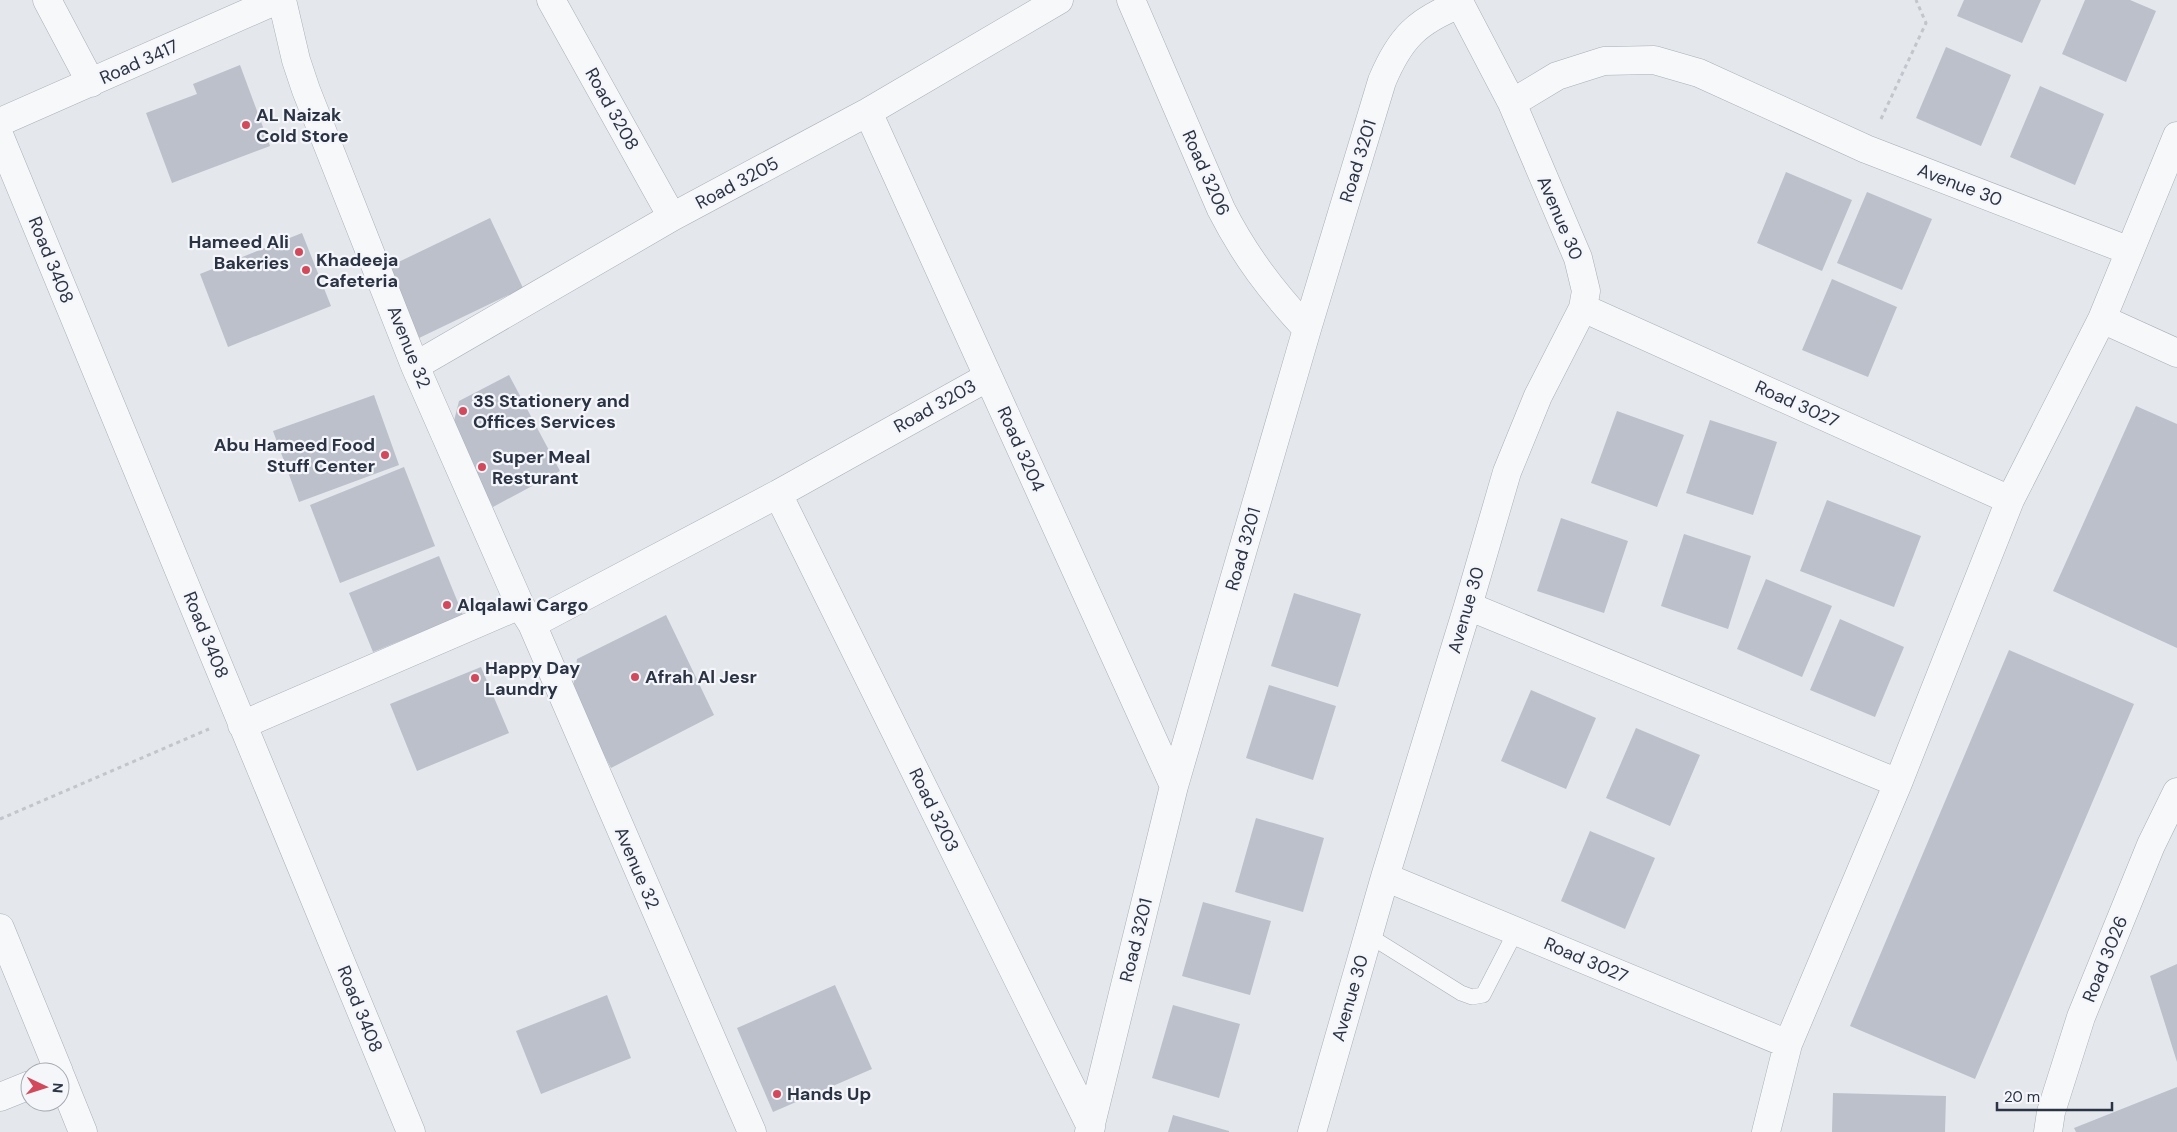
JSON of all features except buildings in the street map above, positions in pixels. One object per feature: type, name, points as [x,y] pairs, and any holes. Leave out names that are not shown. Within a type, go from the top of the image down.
[{"type":"street","points":[[48,0],[91,83]]},
{"type":"street","name":"Road 3417","points":[[0,122],[277,0]]},
{"type":"street","name":"Avenue 32","points":[[282,0],[296,60],[306,90],[415,366],[752,1132]]},
{"type":"street","name":"Road 3208","points":[[551,0],[672,218]]},
{"type":"street","name":"Road 3205","points":[[415,366],[672,218],[868,112],[1059,0]]},
{"type":"street","name":"Road 3206","points":[[1131,0],[1221,209],[1236,238],[1253,266],[1307,329]]},
{"type":"street","name":"Road 3201","points":[[1090,1129],[1174,786],[1307,329],[1382,81],[1390,61],[1401,43],[1416,27],[1459,2]]},
{"type":"street","name":"Avenue 30","points":[[1312,1132],[1384,877],[1468,606],[1494,513],[1521,434],[1538,396],[1583,308],[1586,291],[1578,258],[1512,103],[1459,2]]},
{"type":"street","name":"Avenue 30","points":[[1512,103],[1557,76],[1604,61],[1654,60],[1699,73],[1866,149],[2130,251]]},
{"type":"street","name":"Road 3204","points":[[868,112],[1174,786]]},
{"type":"street","points":[[1766,1132],[1788,1044],[1898,783],[2010,500],[2102,319],[2177,136]]},
{"type":"street","name":"Road 3408","points":[[0,138],[410,1132]]},
{"type":"street","name":"Road 3027","points":[[1583,308],[2010,500]]},
{"type":"street","points":[[2102,319],[2177,353]]},
{"type":"street","name":"Road 3203","points":[[526,615],[778,494],[988,377]]},
{"type":"street","name":"Road 3203","points":[[778,494],[1090,1129]]},
{"type":"street","points":[[1468,606],[1898,783]]},
{"type":"street","points":[[241,720],[526,615]]},
{"type":"street","name":"Road 3026","points":[[2048,1132],[2051,1112],[2081,1017],[2151,845],[2177,792]]},
{"type":"street","name":"Road 3027","points":[[1384,877],[1788,1044]]},
{"type":"street","points":[[0,928],[54,1062]]},
{"type":"street","points":[[0,1097],[20,1089]]},
{"type":"street","points":[[70,1100],[84,1132]]},
{"type":"lane","points":[[1368,935],[1472,997],[1482,995],[1516,931]]},
{"type":"path","points":[[1866,149],[1926,23],[1916,0]]},
{"type":"path","points":[[0,820],[241,720]]},
{"type":"place","name":"AL Naizak Cold Store","points":[[246,125]]},
{"type":"place","name":"Hameed Ali Bakeries","points":[[299,252]]},
{"type":"place","name":"Khadeeja Cafeteria","points":[[306,270]]},
{"type":"place","name":"3S Stationery and Offices Services","points":[[463,411]]},
{"type":"place","name":"Abu Hameed Food Stuff Center","points":[[385,455]]},
{"type":"place","name":"Super Meal Resturant","points":[[482,467]]},
{"type":"place","name":"Alqalawi Cargo","points":[[447,605]]},
{"type":"place","name":"Afrah Al Jesr","points":[[635,677]]},
{"type":"place","name":"Happy Day Laundry","points":[[475,678]]},
{"type":"place","name":"Hands Up","points":[[777,1094]]}]
